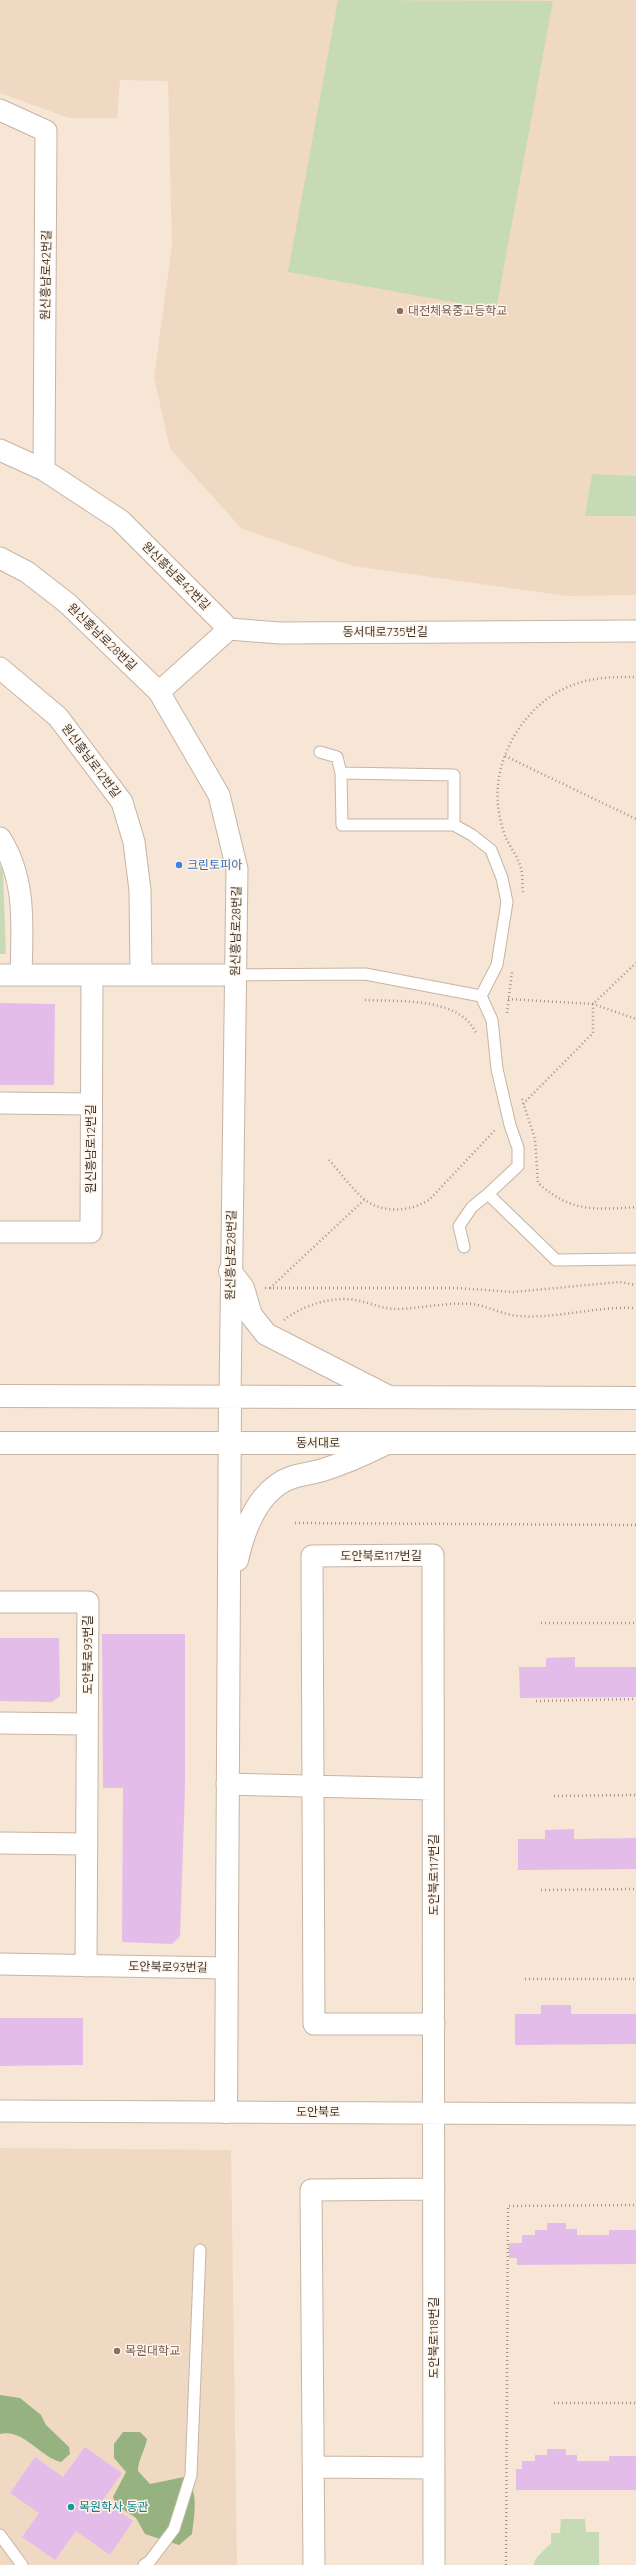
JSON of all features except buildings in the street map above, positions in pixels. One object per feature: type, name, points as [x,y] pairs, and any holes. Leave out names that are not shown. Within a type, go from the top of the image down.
[{"type":"street","name":"원신흥남로42번길","points":[[0,110],[46,131],[44,470]]},
{"type":"street","name":"원신흥남로42번길","points":[[0,450],[44,470],[120,520],[229,629]]},
{"type":"street","name":"원신흥남로28번길","points":[[0,558],[27,572],[67,603],[159,692],[219,795],[237,869],[235,976],[237,1279],[230,1397]]},
{"type":"street","name":"동서대로735번길","points":[[229,629],[280,632],[636,631]]},
{"type":"street","points":[[159,692],[229,629]]},
{"type":"street","name":"원신흥남로12번길","points":[[0,668],[58,717],[122,802],[134,842],[140,890],[142,976]]},
{"type":"street","points":[[0,838],[16,870],[22,902],[22,975]]},
{"type":"street","points":[[0,975],[235,976]]},
{"type":"street","name":"원신흥남로12번길","points":[[0,1232],[91,1232],[92,975]]},
{"type":"street","points":[[0,1103],[91,1104]]},
{"type":"street","points":[[237,1279],[251,1315],[266,1334],[390,1397]]},
{"type":"street","points":[[0,1396],[636,1398]]},
{"type":"street","points":[[226,2112],[230,1397]]},
{"type":"street","points":[[228,1596],[242,1536],[256,1510],[272,1488],[292,1477],[321,1471],[354,1460],[390,1442]]},
{"type":"street","name":"동서대로","points":[[0,1443],[636,1443]]},
{"type":"street","name":"도안북로117번길","points":[[434,2024],[314,2024],[312,1556],[432,1555],[435,2112]]},
{"type":"street","name":"도안북로93번길","points":[[0,1602],[88,1602],[86,1966]]},
{"type":"street","points":[[0,1723],[87,1724]]},
{"type":"street","points":[[227,1784],[433,1789]]},
{"type":"street","points":[[0,1843],[86,1844]]},
{"type":"street","name":"도안북로93번길","points":[[0,1964],[226,1968]]},
{"type":"street","name":"도안북로","points":[[0,2111],[636,2114]]},
{"type":"street","name":"도안북로118번길","points":[[434,2565],[435,2112]]},
{"type":"street","points":[[314,2565],[311,2190],[434,2188]]},
{"type":"street","points":[[313,2467],[434,2468]]},
{"type":"lane","points":[[320,752],[337,757],[341,773],[342,825],[454,825],[472,835],[491,850],[502,878],[507,902],[497,965],[481,996]]},
{"type":"lane","points":[[341,773],[454,775],[454,825]]},
{"type":"lane","points":[[235,976],[364,974],[481,996]]},
{"type":"lane","points":[[464,1247],[459,1226],[472,1208],[518,1166],[518,1148],[510,1125],[497,1069],[492,1020],[481,996]]},
{"type":"lane","points":[[488,1194],[556,1260],[636,1259]]},
{"type":"lane","points":[[144,2565],[150,2561],[174,2529],[191,2475],[200,2250]]},
{"type":"lane","points":[[0,2535],[22,2565]]},
{"type":"path","points":[[523,899],[521,868],[505,836],[498,805],[499,775],[505,756],[523,722],[539,704],[570,686],[604,677],[636,677]]},
{"type":"path","points":[[505,756],[636,819]]},
{"type":"path","points":[[523,1104],[593,1033],[593,1004],[636,963]]},
{"type":"path","points":[[506,1019],[512,969]]},
{"type":"path","points":[[508,999],[593,1004],[636,1019]]},
{"type":"path","points":[[365,1000],[424,1003],[444,1007],[463,1016],[473,1027],[480,1042]]},
{"type":"path","points":[[521,1097],[534,1138],[538,1183],[554,1197],[578,1207],[636,1207]]},
{"type":"path","points":[[329,1160],[364,1200],[382,1207],[402,1210],[419,1207],[430,1199],[496,1130],[495,1124]]},
{"type":"path","points":[[270,1288],[364,1200]]},
{"type":"path","points":[[237,1279],[270,1288],[457,1288],[513,1292],[620,1282],[636,1285]]},
{"type":"path","points":[[266,1334],[296,1310],[334,1300],[354,1300],[392,1309],[471,1304],[493,1308],[517,1316],[544,1316],[610,1307],[636,1308]]},
{"type":"path","points":[[295,1523],[636,1525]]},
{"type":"path","points":[[541,1623],[636,1623]]},
{"type":"path","points":[[536,1701],[636,1699]]},
{"type":"path","points":[[554,1796],[636,1795]]},
{"type":"path","points":[[541,1890],[636,1889]]},
{"type":"path","points":[[525,1979],[636,1979]]},
{"type":"path","points":[[506,2565],[508,2206],[636,2205]]},
{"type":"path","points":[[554,2403],[636,2403]]},
{"type":"shaded area","name":"대전체육중고등학교","points":[[0,0],[636,0],[636,595],[568,596],[353,566],[242,529],[170,449],[154,377],[172,246],[168,81],[120,80],[117,118],[69,118],[0,93]]},
{"type":"shaded area","name":"목원대학교","points":[[0,2148],[231,2150],[237,2565],[0,2565]]},
{"type":"green space","points":[[338,0],[553,1],[496,310],[288,272]]},
{"type":"green space","points":[[592,474],[636,476],[636,516],[585,516]]},
{"type":"green space","points":[[0,864],[3,872],[6,954],[0,954]]},
{"type":"green space","points":[[0,2395],[20,2398],[41,2415],[46,2425],[69,2447],[70,2454],[61,2462],[46,2455],[16,2435],[8,2433],[0,2434]]},
{"type":"green space","points":[[123,2432],[140,2432],[147,2439],[139,2463],[138,2471],[150,2484],[184,2477],[192,2488],[195,2511],[192,2534],[179,2545],[145,2534],[136,2518],[116,2505],[113,2497],[126,2472],[114,2458],[114,2444]]},
{"type":"green space","points":[[561,2519],[585,2519],[586,2532],[599,2532],[599,2565],[533,2565],[537,2557],[551,2543],[551,2533],[560,2533]]},
{"type":"place","name":"대전체육중고등학교","points":[[400,311]]},
{"type":"place","name":"크린토피아","points":[[179,865]]},
{"type":"place","name":"목원대학교","points":[[117,2351]]},
{"type":"place","name":"목원학사 동관","points":[[71,2507]]}]
